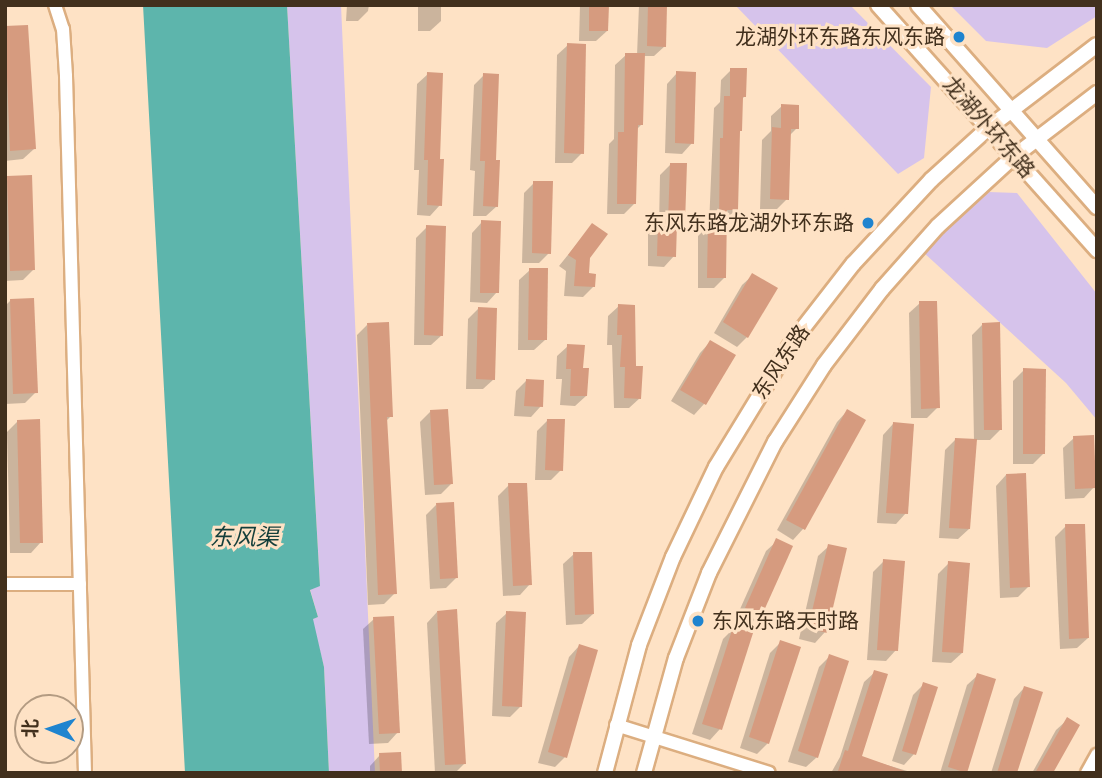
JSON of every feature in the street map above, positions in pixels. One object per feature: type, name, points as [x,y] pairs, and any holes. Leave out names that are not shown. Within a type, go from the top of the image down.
[{"type":"main road","name":"龙湖外环东路","points":[[878,5],[1097,250]]},
{"type":"main road","name":"龙湖外环东路","points":[[918,5],[1097,206]]},
{"type":"main road","name":"东风东路","points":[[605,773],[616,725],[659,593],[716,467],[793,341],[853,264],[911,199],[989,127],[1097,45]]},
{"type":"main road","name":"东风东路","points":[[644,773],[676,658],[709,573],[748,491],[793,412],[824,365],[882,289],[938,226],[1014,156],[1097,93]]},
{"type":"street","points":[[55,5],[63,29],[66,76],[85,773]]},
{"type":"street","points":[[5,584],[80,584]]},
{"type":"street","points":[[616,725],[769,773]]},
{"type":"street","points":[[1087,773],[1097,755]]},
{"type":"shaded area","points":[[287,5],[341,5],[375,773],[329,773],[324,667],[312,619],[318,617],[310,589],[320,585]]},
{"type":"shaded area","points":[[735,5],[850,5],[931,87],[924,158],[898,174]]},
{"type":"shaded area","points":[[950,5],[1097,5],[1097,16],[1047,48],[986,41]]},
{"type":"shaded area","points":[[989,192],[1017,193],[1097,294],[1097,420],[1066,383],[923,252]]},
{"type":"water","name":"东风渠","points":[[143,5],[287,5],[320,586],[310,590],[318,617],[313,619],[324,667],[329,773],[185,773]]},
{"type":"building","points":[[589,5],[609,5],[608,31],[589,31]]},
{"type":"building","points":[[648,5],[667,5],[666,47],[647,46]]},
{"type":"building","points":[[28,25],[36,149],[10,151],[5,26]]},
{"type":"building","points":[[567,43],[586,44],[584,154],[564,153]]},
{"type":"building","points":[[625,53],[645,53],[643,125],[638,125],[636,204],[617,204],[618,132],[624,132]]},
{"type":"building","points":[[730,68],[747,68],[746,97],[743,97],[740,131],[738,210],[727,210],[726,278],[707,278],[708,223],[719,223],[720,138],[723,138],[724,96],[730,96]]},
{"type":"building","points":[[676,71],[696,72],[694,144],[675,143]]},
{"type":"building","points":[[427,72],[443,73],[440,159],[444,159],[442,206],[427,205],[428,160],[424,160]]},
{"type":"building","points":[[483,73],[499,74],[496,160],[500,160],[498,207],[483,206],[485,161],[480,161]]},
{"type":"building","points":[[781,104],[799,105],[799,129],[791,129],[789,200],[770,199],[772,127],[781,128]]},
{"type":"building","points":[[670,163],[687,163],[685,224],[677,223],[676,257],[657,256],[658,222],[668,223]]},
{"type":"building","points":[[32,175],[35,270],[10,271],[7,176]]},
{"type":"building","points":[[533,181],[553,181],[551,254],[532,253]]},
{"type":"building","points":[[481,220],[501,221],[499,293],[480,293]]},
{"type":"building","points":[[592,223],[608,234],[590,258],[589,273],[596,274],[595,287],[574,286],[576,260],[568,255]]},
{"type":"building","points":[[426,225],[446,226],[443,336],[424,335]]},
{"type":"building","points":[[529,268],[548,268],[547,340],[528,340]]},
{"type":"building","points":[[752,273],[778,288],[748,338],[723,322]]},
{"type":"building","points":[[34,298],[38,393],[13,394],[10,299]]},
{"type":"building","points":[[919,301],[937,301],[940,408],[921,409]]},
{"type":"building","points":[[618,304],[635,305],[636,366],[643,366],[641,399],[624,398],[625,367],[620,367],[622,335],[617,335]]},
{"type":"building","points":[[478,307],[497,308],[495,380],[476,379]]},
{"type":"building","points":[[389,322],[393,417],[387,417],[397,594],[378,595],[367,323]]},
{"type":"building","points":[[1000,322],[1002,430],[984,430],[982,323]]},
{"type":"building","points":[[710,340],[736,355],[706,405],[680,390]]},
{"type":"building","points":[[567,344],[585,345],[583,368],[589,368],[587,396],[570,396],[571,369],[566,369]]},
{"type":"building","points":[[1023,368],[1046,369],[1045,454],[1023,454]]},
{"type":"building","points":[[526,379],[544,380],[543,407],[524,406]]},
{"type":"building","points":[[448,409],[453,484],[434,485],[430,410]]},
{"type":"building","points":[[847,409],[866,420],[805,530],[786,520]]},
{"type":"building","points":[[40,419],[43,543],[20,543],[17,420]]},
{"type":"building","points":[[547,419],[565,419],[563,471],[545,470]]},
{"type":"building","points":[[893,422],[914,424],[908,514],[886,513]]},
{"type":"building","points":[[1094,435],[1096,488],[1075,489],[1073,436]]},
{"type":"building","points":[[955,438],[977,439],[970,529],[949,528]]},
{"type":"building","points":[[1026,473],[1030,587],[1010,588],[1006,474]]},
{"type":"building","points":[[508,483],[527,483],[532,585],[513,586]]},
{"type":"building","points":[[454,502],[458,578],[440,579],[436,503]]},
{"type":"building","points":[[1065,524],[1085,524],[1089,638],[1069,639]]},
{"type":"building","points":[[776,538],[793,546],[762,615],[745,608]]},
{"type":"building","points":[[828,544],[847,548],[827,633],[808,628]]},
{"type":"building","points":[[573,552],[592,552],[594,614],[575,615]]},
{"type":"building","points":[[883,559],[905,561],[898,651],[877,650]]},
{"type":"building","points":[[948,561],[970,563],[963,653],[942,652]]},
{"type":"building","points":[[457,609],[466,764],[445,765],[437,611]]},
{"type":"building","points":[[506,611],[526,612],[522,707],[502,706]]},
{"type":"building","points":[[394,616],[400,733],[379,734],[373,617]]},
{"type":"building","points":[[733,627],[753,633],[722,730],[702,724]]},
{"type":"building","points":[[780,640],[801,647],[769,744],[749,737]]},
{"type":"building","points":[[579,644],[598,650],[567,758],[548,752]]},
{"type":"building","points":[[829,654],[849,661],[818,758],[798,751]]},
{"type":"building","points":[[874,670],[888,674],[862,756],[910,773],[838,771],[845,750],[848,751]]},
{"type":"building","points":[[977,673],[996,679],[967,773],[948,767]]},
{"type":"building","points":[[923,682],[938,687],[916,755],[902,751]]},
{"type":"building","points":[[1024,686],[1043,692],[1017,773],[997,773]]},
{"type":"building","points":[[1067,717],[1080,725],[1053,773],[1035,773]]},
{"type":"building","points":[[401,752],[402,773],[380,773],[379,753]]},
{"type":"place","name":"龙湖外环东路东风东路","points":[[959,37]]},
{"type":"place","name":"东风东路龙湖外环东路","points":[[868,223]]},
{"type":"place","name":"东风东路天时路","points":[[698,621]]}]
